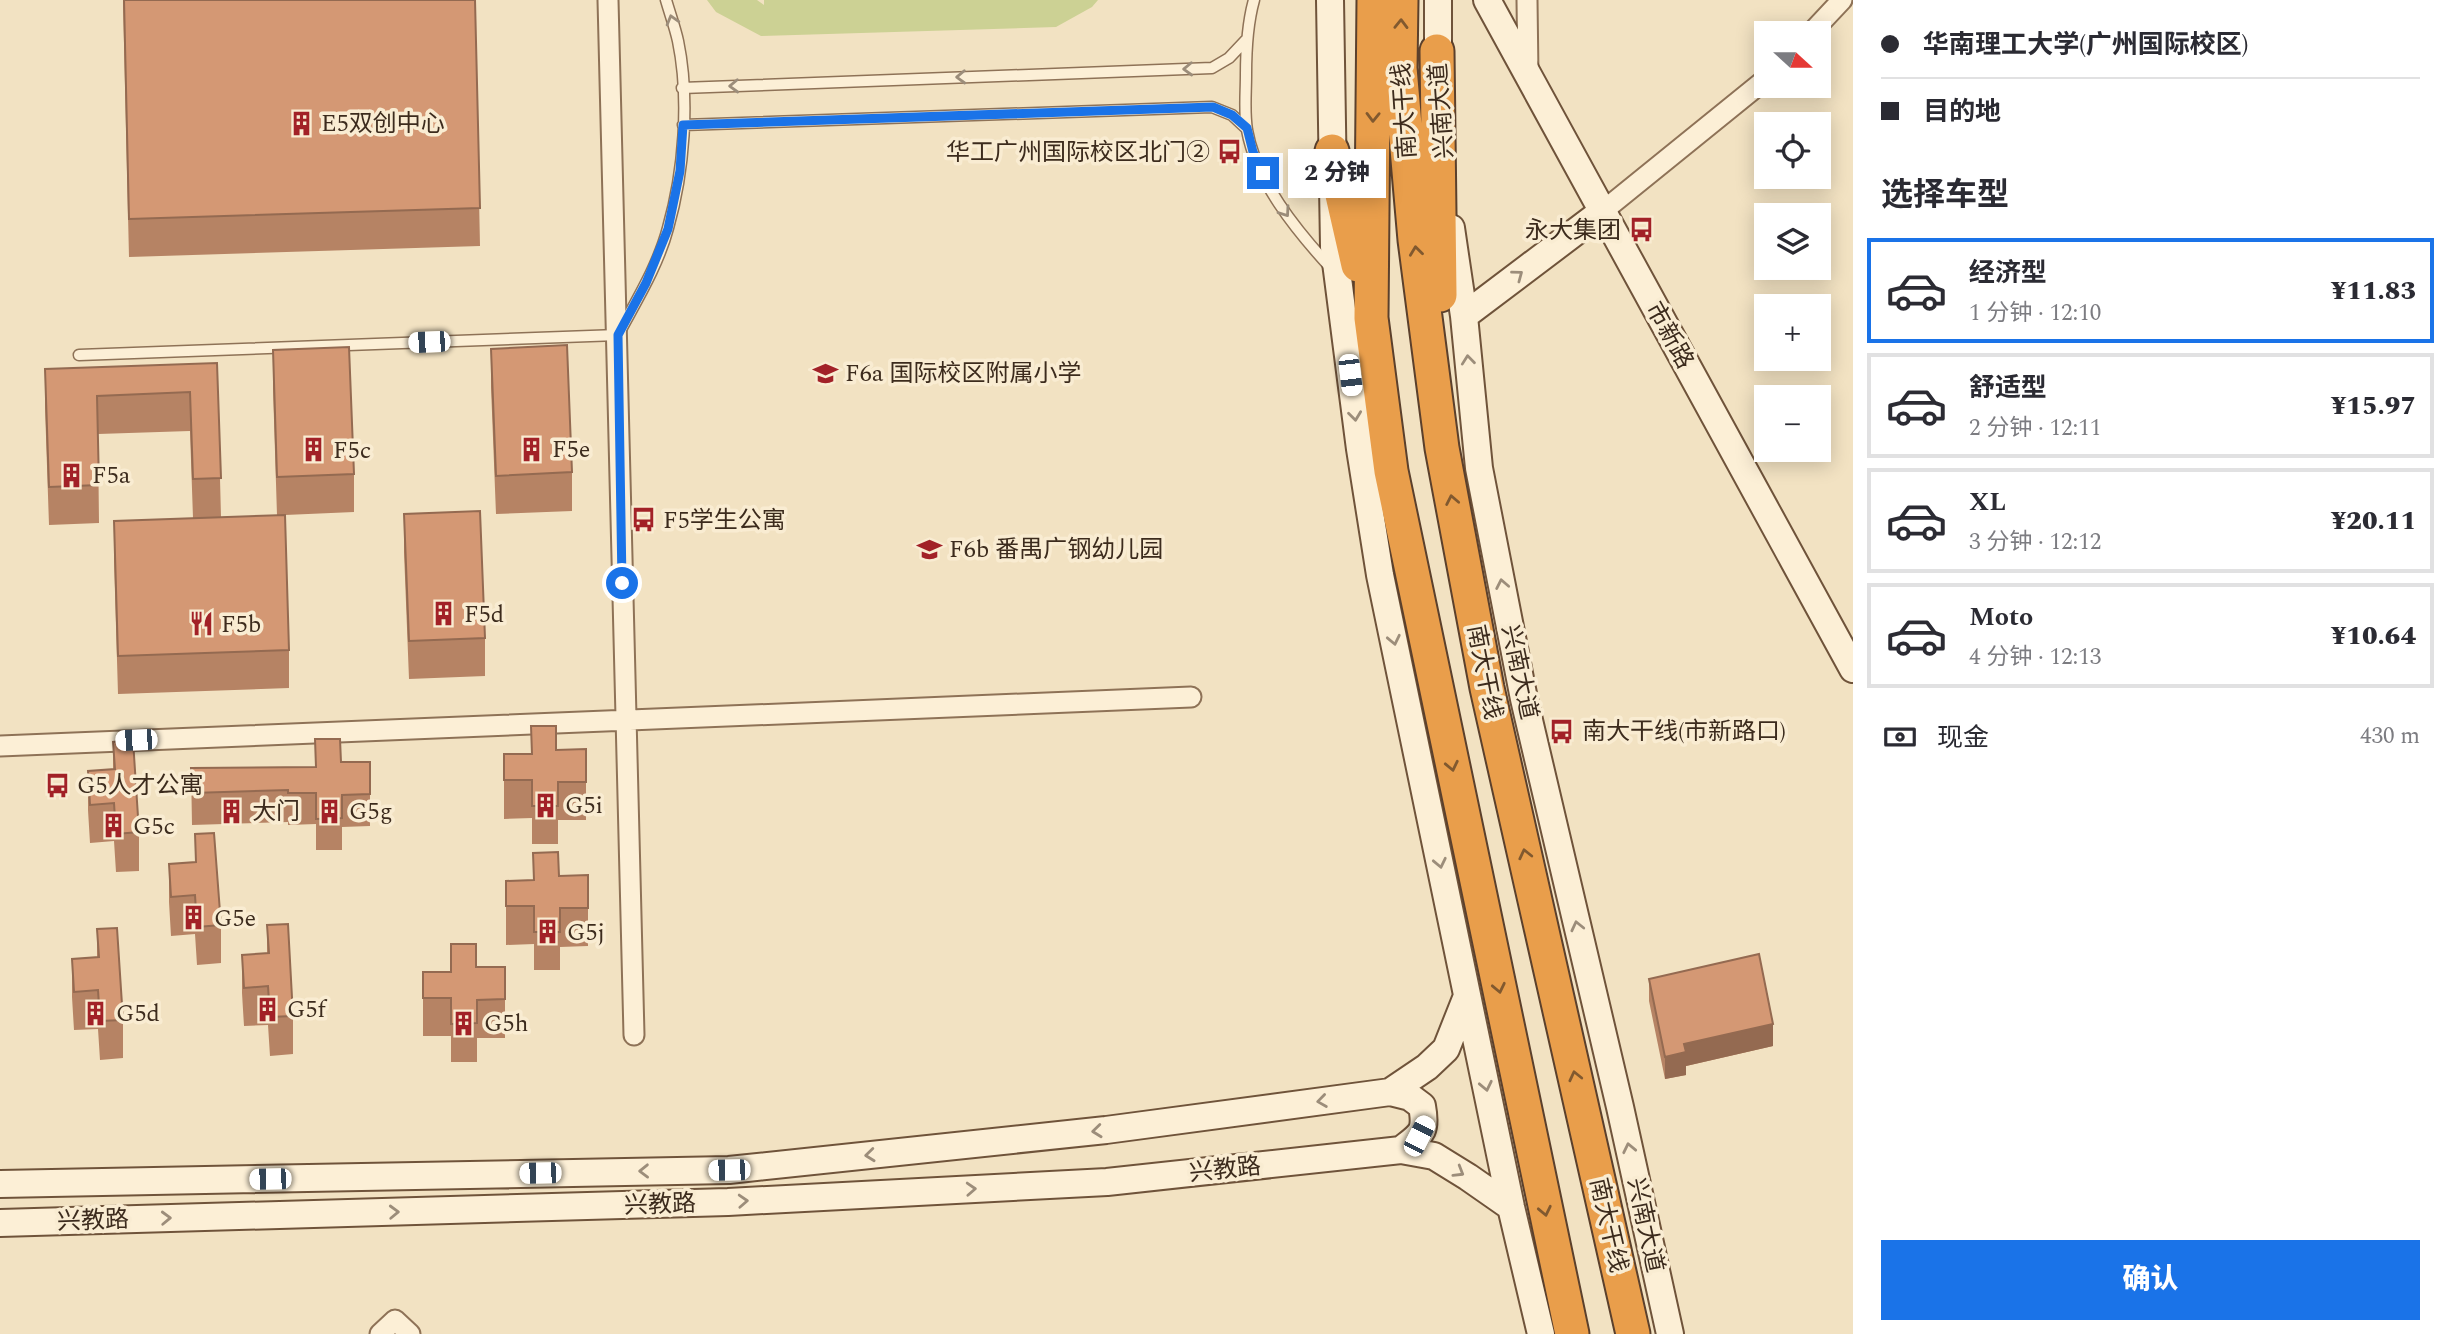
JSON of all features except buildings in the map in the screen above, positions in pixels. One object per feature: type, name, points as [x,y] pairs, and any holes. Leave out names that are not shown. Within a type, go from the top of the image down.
[{"type":"highway","name":"南大干线","points":[[1374,0],[1371,318],[1391,471],[1553,1251],[1573,1334]]},
{"type":"highway","name":"南大干线","points":[[1401,0],[1400,68],[1412,214],[1443,448],[1487,688],[1633,1334]]},
{"type":"highway","points":[[1437,51],[1443,448]]},
{"type":"highway","points":[[1332,151],[1371,318]]},
{"type":"street","points":[[608,0],[634,1035]]},
{"type":"street","points":[[1330,0],[1333,224],[1337,275],[1360,449],[1381,575],[1467,996],[1511,1207],[1541,1334]]},
{"type":"street","name":"兴南大道","points":[[1438,0],[1437,51],[1448,208],[1464,316],[1479,468],[1524,699],[1620,1107],[1670,1334]]},
{"type":"street","name":"市新路","points":[[1487,0],[1853,669]]},
{"type":"street","points":[[1527,0],[1528,74]]},
{"type":"street","points":[[1822,21],[1842,0]]},
{"type":"street","points":[[1464,316],[1603,211],[1754,89]]},
{"type":"street","points":[[0,746],[1191,697]]},
{"type":"street","points":[[1390,1092],[1427,1067],[1446,1049],[1467,996]]},
{"type":"street","points":[[1390,1092],[1410,1097],[1422,1106],[1425,1124],[1419,1136],[1401,1150]]},
{"type":"street","name":"兴教路","points":[[0,1184],[729,1170],[1106,1130],[1390,1092]]},
{"type":"street","name":"兴教路","points":[[0,1223],[755,1201],[1107,1182],[1401,1150],[1434,1156],[1511,1207]]},
{"type":"street","points":[[380,1334],[395,1320],[410,1334]]},
{"type":"lane","points":[[79,355],[618,335],[646,283],[668,229],[680,171],[682,88],[678,42],[666,0]]},
{"type":"lane","points":[[1254,0],[1246,40],[1247,128],[1253,152],[1273,195],[1302,237],[1337,275]]},
{"type":"lane","points":[[682,88],[1212,68],[1229,58],[1246,40]]},
{"type":"lane","points":[[683,125],[1213,107],[1232,115],[1247,128]]},
{"type":"green space","points":[[707,0],[757,0],[764,5],[764,0],[1098,0],[1092,7],[1056,27],[761,36],[716,12]]},
{"type":"place","name":"E5双创中心","points":[[301,123]]},
{"type":"place","name":"华工广州国际校区北门②","points":[[1230,152]]},
{"type":"place","name":"永大集团","points":[[1641,230]]},
{"type":"place","name":"F6a 国际校区附属小学","points":[[825,373]]},
{"type":"place","name":"F5e","points":[[532,449]]},
{"type":"place","name":"F5c","points":[[313,450]]},
{"type":"place","name":"F5a","points":[[72,475]]},
{"type":"place","name":"F5学生公寓","points":[[643,520]]},
{"type":"place","name":"F6b 番禺广钢幼儿园","points":[[929,549]]},
{"type":"place","name":"F5d","points":[[444,614]]},
{"type":"place","name":"F5b","points":[[201,624]]},
{"type":"place","name":"南大干线(市新路口)","points":[[1562,731]]},
{"type":"place","name":"G5人才公寓","points":[[57,785]]},
{"type":"place","name":"G5i","points":[[545,805]]},
{"type":"place","name":"大门","points":[[232,811]]},
{"type":"place","name":"G5g","points":[[329,811]]},
{"type":"place","name":"G5c","points":[[113,826]]},
{"type":"place","name":"G5e","points":[[194,918]]},
{"type":"place","name":"G5j","points":[[547,932]]},
{"type":"place","name":"G5f","points":[[267,1009]]},
{"type":"place","name":"G5d","points":[[96,1013]]},
{"type":"place","name":"G5h","points":[[464,1023]]},
{"type":"route","points":[[622,583],[618,335],[646,283],[668,229],[680,171],[683,125],[1213,107],[1232,115],[1247,128],[1253,152],[1263,173]]}]
